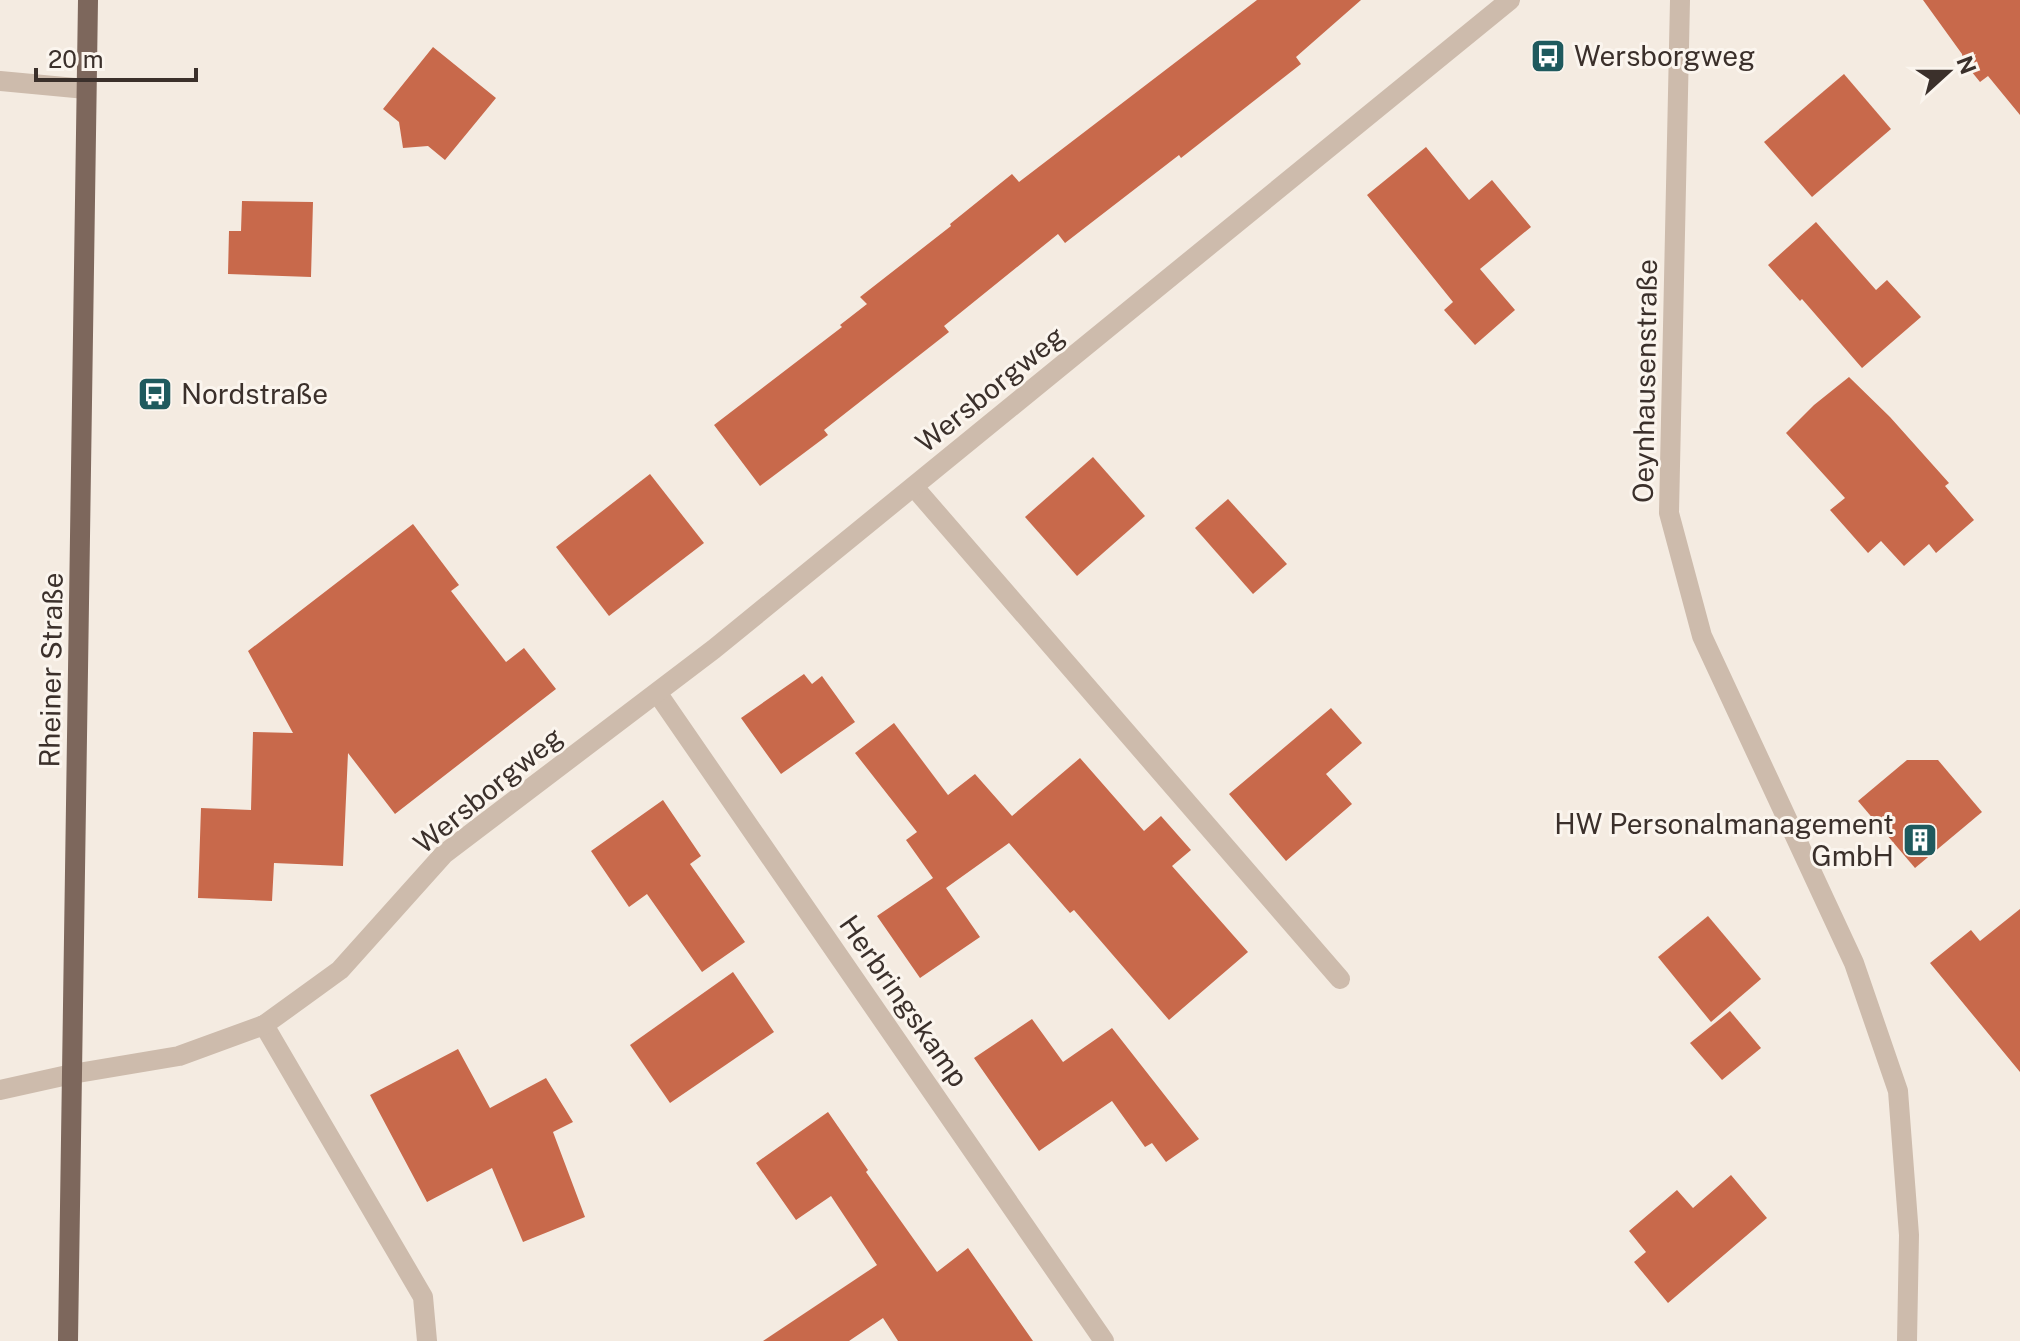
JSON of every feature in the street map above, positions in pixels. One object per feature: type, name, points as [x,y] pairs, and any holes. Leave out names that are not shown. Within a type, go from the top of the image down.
[{"type":"main road","name":"Rheiner Straße","points":[[68,1341],[88,0]]},
{"type":"street","name":"Wersborgweg","points":[[72,1074],[179,1056],[264,1025],[340,970],[444,854],[658,694],[1510,0]]},
{"type":"street","name":"Oeynhausenstraße","points":[[1680,0],[1669,513],[1702,636],[1854,963],[1898,1091],[1909,1235],[1907,1341]]},
{"type":"street","points":[[0,81],[86,89]]},
{"type":"street","name":"Wersborgweg","points":[[914,487],[1340,979]]},
{"type":"street","name":"Herbringskamp","points":[[658,694],[1104,1341]]},
{"type":"street","points":[[264,1025],[423,1297],[427,1341]]},
{"type":"street","points":[[0,1090],[72,1074]]},
{"type":"building","points":[[1257,0],[1361,0],[1296,57],[1301,64],[1065,243],[1058,234],[944,326],[949,332],[824,430],[828,435],[760,486],[714,425],[842,327],[840,325],[867,304],[860,297],[1012,174],[1019,182]]},
{"type":"building","points":[[1923,0],[2020,0],[2020,115],[1988,76],[1980,82]]},
{"type":"building","points":[[433,47],[496,98],[445,160],[428,146],[403,148],[399,122],[383,109]]},
{"type":"building","points":[[1844,74],[1891,129],[1812,197],[1764,142]]},
{"type":"building","points":[[1426,147],[1469,200],[1492,180],[1531,227],[1480,269],[1515,310],[1475,345],[1444,310],[1453,302],[1367,195]]},
{"type":"building","points":[[242,201],[313,202],[311,277],[228,274],[229,231],[241,231]]},
{"type":"building","points":[[1816,222],[1876,290],[1887,280],[1921,317],[1862,368],[1768,265]]},
{"type":"building","points":[[1849,377],[1949,483],[1945,486],[1974,520],[1936,553],[1929,544],[1904,566],[1881,541],[1868,553],[1830,510],[1845,498],[1786,433]]},
{"type":"building","points":[[1093,457],[1145,516],[1077,576],[1025,517]]},
{"type":"building","points":[[650,474],[704,543],[609,616],[556,547]]},
{"type":"building","points":[[1228,499],[1287,564],[1253,594],[1195,528]]},
{"type":"building","points":[[413,524],[459,585],[451,591],[506,662],[524,648],[556,689],[395,814],[348,753],[343,866],[274,863],[272,901],[198,898],[201,808],[251,810],[253,732],[293,733],[248,651]]},
{"type":"building","points":[[804,674],[812,684],[822,676],[855,722],[781,774],[741,718]]},
{"type":"building","points":[[1331,708],[1362,743],[1326,774],[1352,804],[1286,861],[1229,794]]},
{"type":"building","points":[[894,723],[948,795],[975,774],[1012,816],[1080,758],[1144,831],[1161,816],[1191,850],[1172,866],[1248,952],[1169,1020],[1074,910],[1070,913],[1009,843],[946,888],[980,937],[920,978],[877,916],[933,878],[906,840],[917,832],[855,753]]},
{"type":"building","name":"HW Personalmanagement GmbH","points":[[1907,760],[1938,760],[1982,812],[1915,868],[1858,801]]},
{"type":"building","points":[[663,800],[701,856],[690,864],[745,942],[702,972],[647,894],[629,907],[591,851]]},
{"type":"building","points":[[2020,909],[2020,1072],[1930,963],[1971,930],[1980,941]]},
{"type":"building","points":[[1708,916],[1761,979],[1711,1022],[1658,957]]},
{"type":"building","points":[[733,972],[774,1032],[670,1103],[630,1045]]},
{"type":"building","points":[[1730,1011],[1761,1048],[1722,1080],[1690,1043]]},
{"type":"building","points":[[1032,1019],[1063,1062],[1112,1028],[1199,1139],[1166,1162],[1152,1143],[1145,1147],[1112,1101],[1039,1151],[974,1058]]},
{"type":"building","points":[[458,1049],[490,1108],[546,1078],[573,1122],[553,1132],[585,1217],[523,1242],[492,1168],[427,1202],[370,1095]]},
{"type":"building","points":[[828,1112],[937,1272],[968,1248],[1033,1341],[898,1341],[883,1318],[849,1341],[763,1341],[877,1265],[831,1196],[796,1220],[756,1163]]},
{"type":"building","points":[[1731,1175],[1767,1218],[1668,1303],[1634,1262],[1646,1252],[1629,1231],[1677,1190],[1693,1208]]},
{"type":"place","name":"Wersborgweg","points":[[1548,56]]},
{"type":"place","name":"Nordstraße","points":[[155,394]]},
{"type":"place","name":"HW Personalmanagement GmbH","points":[[1920,840]]}]
